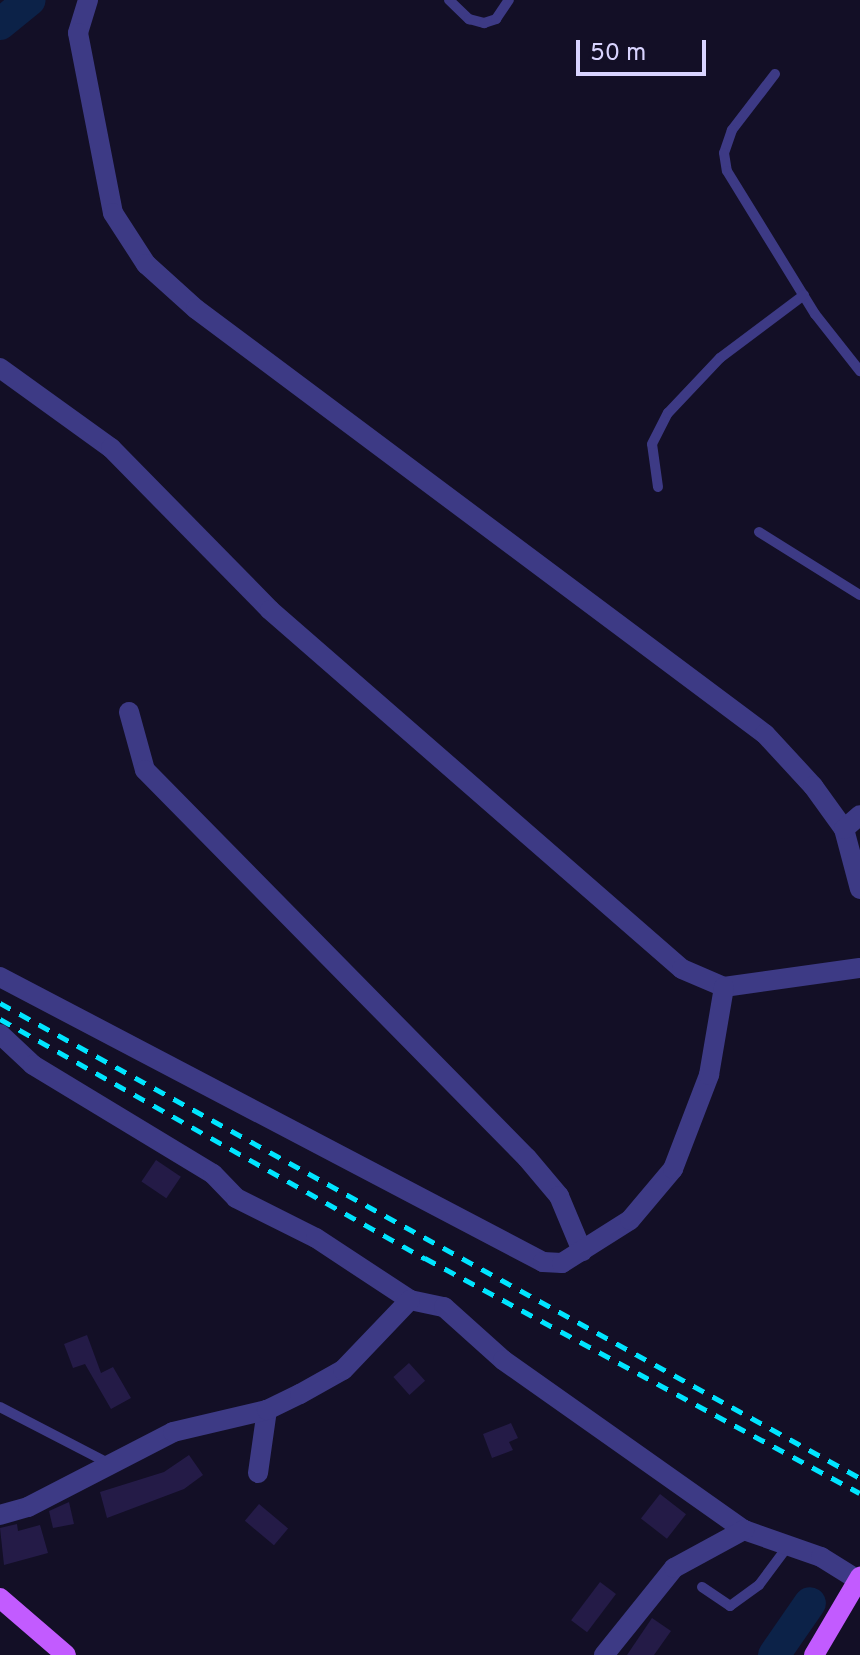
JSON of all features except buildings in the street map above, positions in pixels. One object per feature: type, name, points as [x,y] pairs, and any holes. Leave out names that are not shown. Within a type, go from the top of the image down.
[{"type":"main road","points":[[814,1655],[859,1579]]},
{"type":"main road","points":[[0,1598],[66,1655]]},
{"type":"street","points":[[88,0],[78,33],[113,213],[146,264],[209,319],[765,734],[813,786],[844,829],[860,889]]},
{"type":"street","points":[[0,368],[111,448],[270,610],[682,969],[724,987],[860,968]]},
{"type":"street","points":[[129,712],[145,770],[527,1158],[559,1196],[582,1251]]},
{"type":"street","points":[[844,829],[860,815]]},
{"type":"street","points":[[0,977],[543,1262],[562,1263],[630,1220],[673,1169],[709,1075],[724,987]]},
{"type":"street","points":[[4,1044],[33,1065],[213,1174],[236,1198],[316,1238],[410,1300],[444,1307],[503,1360],[744,1530],[788,1546],[859,1579]]},
{"type":"street","points":[[0,1515],[28,1507],[173,1432],[267,1410],[343,1370],[410,1300]]},
{"type":"street","points":[[258,1473],[267,1410]]},
{"type":"street","points":[[604,1655],[674,1568],[744,1530]]},
{"type":"lane","points":[[449,0],[469,19],[484,23],[496,19],[509,0]]},
{"type":"lane","points":[[775,74],[732,130],[724,153],[727,171],[804,295],[860,371]]},
{"type":"lane","points":[[658,487],[652,444],[668,413],[720,358],[804,295]]},
{"type":"lane","points":[[759,532],[860,595]]},
{"type":"lane","points":[[0,1407],[108,1463]]},
{"type":"lane","points":[[702,1587],[730,1606],[759,1585],[788,1546]]},
{"type":"waterway","points":[[0,24],[30,0]]},
{"type":"waterway","points":[[774,1655],[810,1603]]},
{"type":"railway","points":[[0,1003],[860,1478]]},
{"type":"railway","points":[[0,1019],[425,1258],[860,1493]]}]
